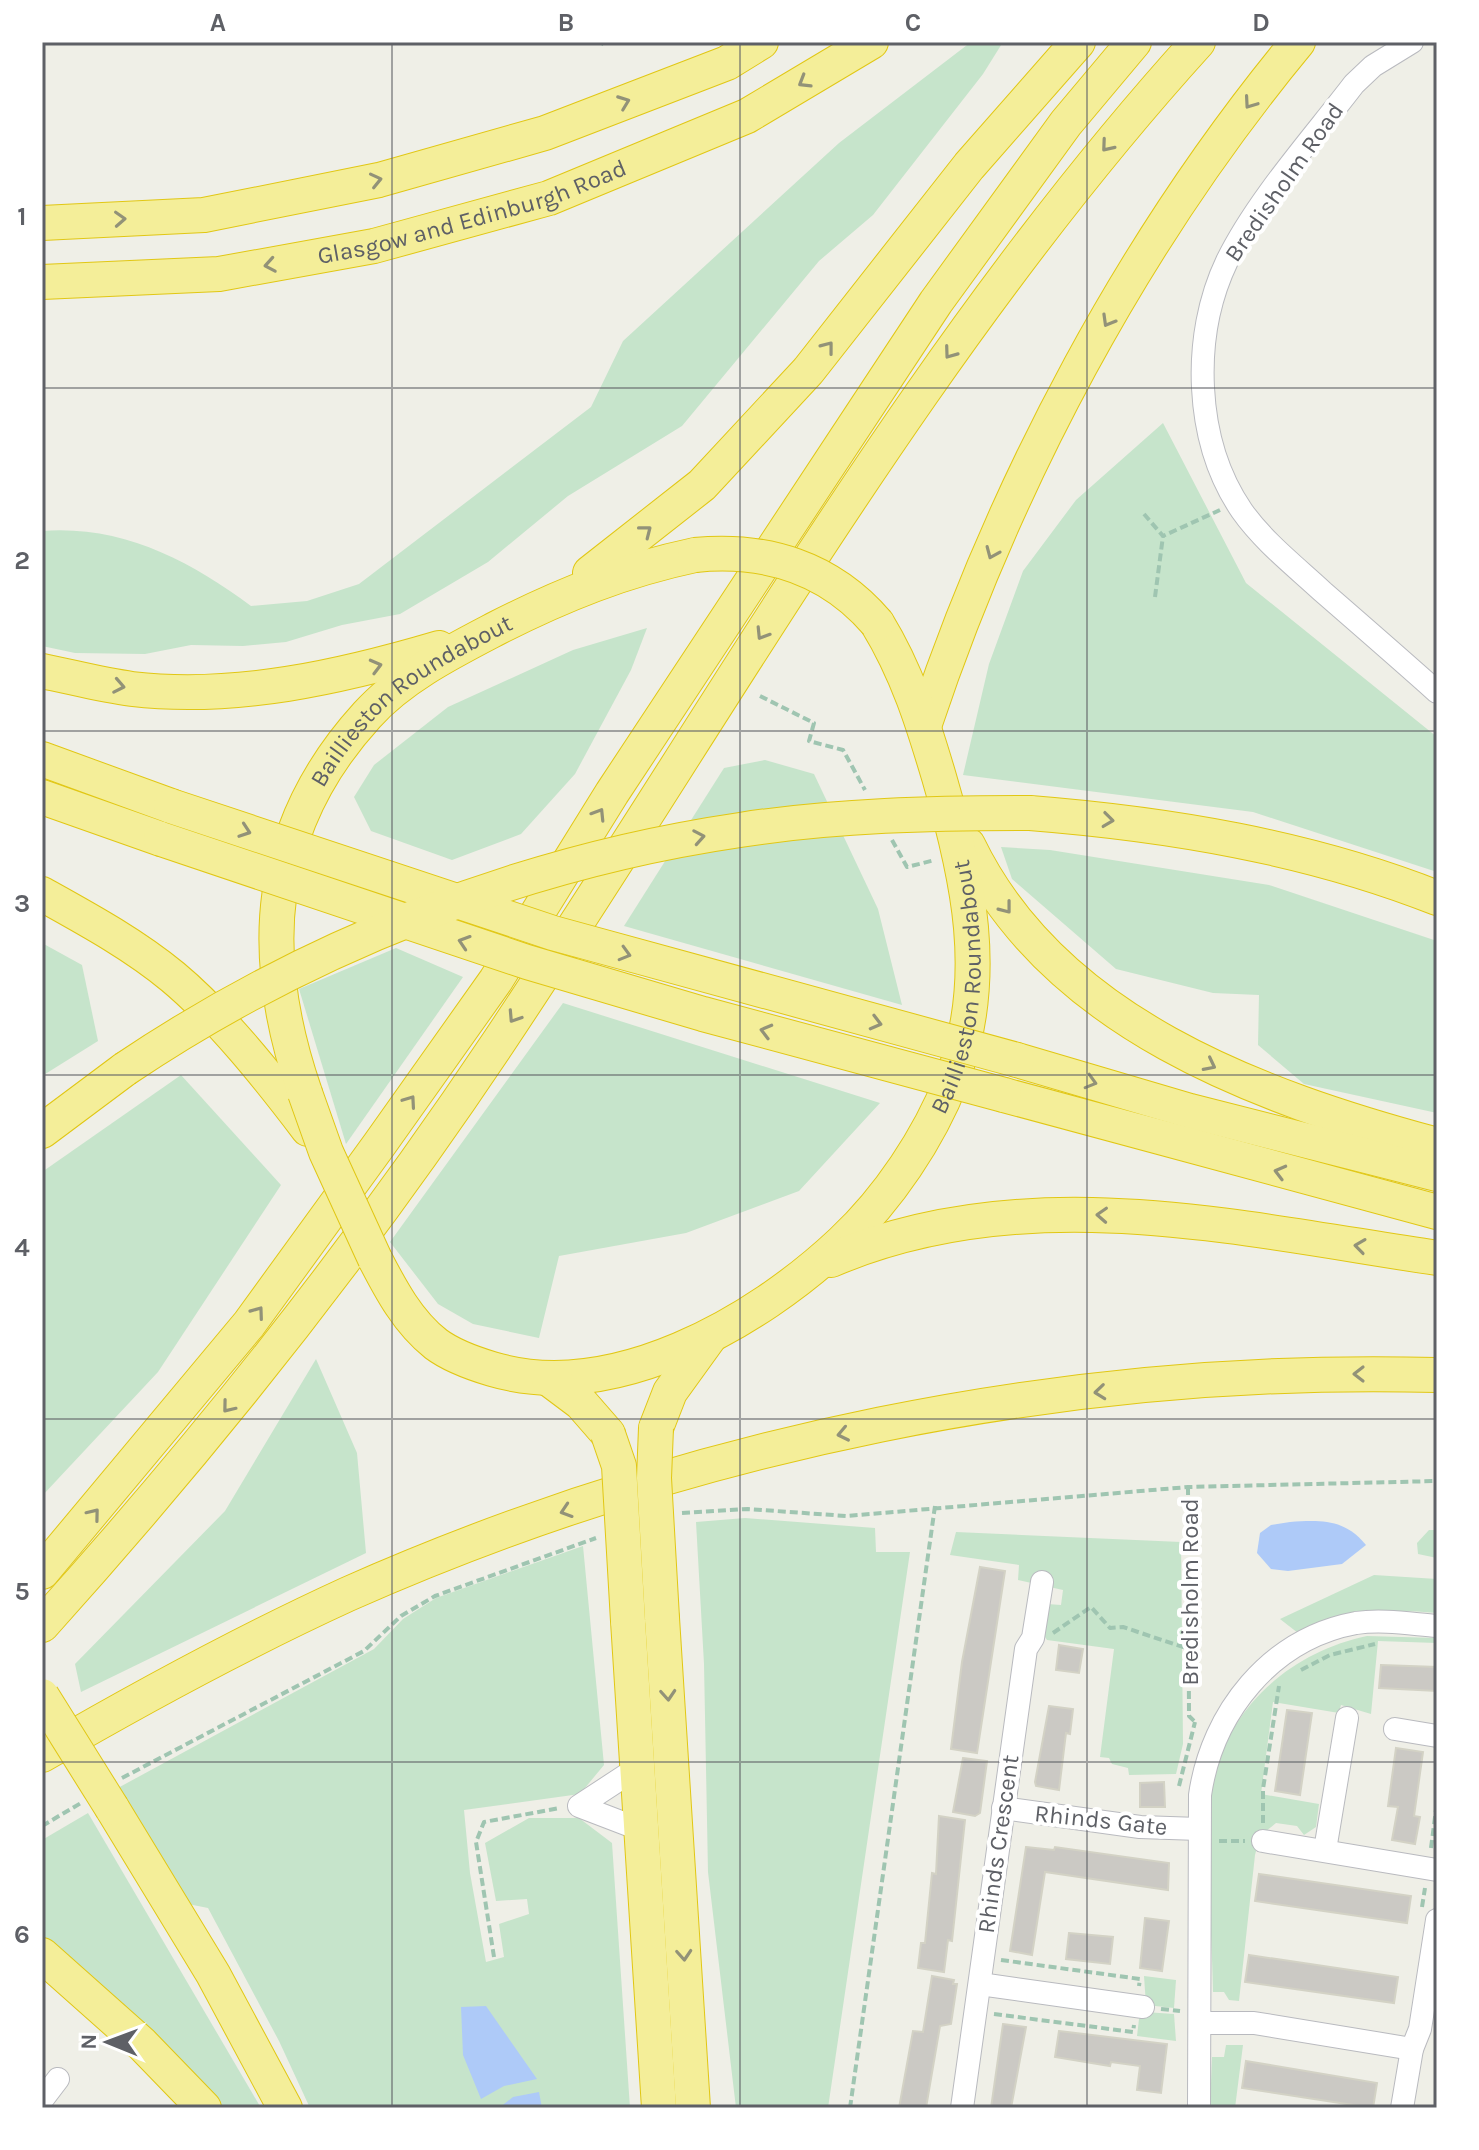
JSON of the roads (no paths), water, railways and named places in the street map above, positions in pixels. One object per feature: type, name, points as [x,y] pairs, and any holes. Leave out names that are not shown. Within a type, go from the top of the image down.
[{"type":"highway","points":[[42,223],[204,215],[379,180],[545,133],[727,63],[761,42]]},
{"type":"highway","name":"Glasgow and Edinburgh Road","points":[[42,282],[219,274],[374,246],[549,198],[747,116],[871,42]]},
{"type":"highway","points":[[561,595],[702,485],[808,371],[969,166],[1078,42]]},
{"type":"highway","points":[[887,272],[1097,42]]},
{"type":"highway","points":[[42,1572],[249,1324],[388,1132],[496,980],[612,793],[936,302],[1066,123],[1134,42]]},
{"type":"highway","points":[[42,1625],[188,1457],[361,1236],[497,1044],[845,503],[922,391],[1093,163],[1198,42]]},
{"type":"highway","points":[[924,726],[944,666],[1007,516],[1081,370],[1131,280],[1194,183],[1265,82],[1298,42]]},
{"type":"highway","name":"Baillieston Roundabout","points":[[749,553],[799,566],[840,587],[877,623],[908,681],[924,726],[960,854],[973,942],[974,978],[962,1046],[937,1110],[894,1182],[844,1241],[765,1304],[712,1335],[665,1354],[603,1372],[549,1379],[526,1377],[472,1363],[436,1344],[398,1301],[296,1097],[275,955],[277,901],[294,829],[323,771],[368,714],[410,679],[481,636],[561,595],[617,574],[695,555],[749,553]]},
{"type":"highway","points":[[42,671],[133,689],[244,690],[368,669],[481,636]]},
{"type":"highway","points":[[42,759],[171,806],[553,933],[1017,1060],[1190,1111],[1437,1174]]},
{"type":"highway","points":[[943,791],[975,861],[998,898],[1029,936],[1089,993],[1161,1040],[1225,1073],[1295,1101],[1437,1145]]},
{"type":"highway","points":[[42,797],[527,962],[703,1014],[1437,1212]]},
{"type":"highway","points":[[42,1131],[125,1069],[199,1022],[330,955],[428,912],[542,873],[671,842],[741,830],[890,816],[1030,813],[1099,819],[1232,839],[1437,898]]},
{"type":"highway","points":[[42,894],[100,926],[173,977],[296,1097]]},
{"type":"highway","points":[[812,1268],[880,1241],[953,1222],[1060,1212],[1207,1224],[1437,1258]]},
{"type":"highway","points":[[693,2108],[654,1478],[656,1428],[670,1392],[712,1335]]},
{"type":"highway","points":[[42,1755],[162,1685],[352,1593],[512,1530],[704,1467],[882,1425],[1051,1397],[1200,1382],[1341,1374],[1437,1375]]},
{"type":"highway","points":[[549,1379],[581,1403],[608,1434],[619,1466],[639,1829],[659,2108]]},
{"type":"highway","points":[[42,1696],[107,1795],[213,1974],[285,2108]]},
{"type":"highway","points":[[42,1955],[142,2044],[204,2108]]},
{"type":"street","name":"Bredisholm Road","points":[[1412,42],[1373,66],[1354,84],[1240,238],[1215,290],[1204,350],[1206,416],[1228,486],[1275,549],[1437,692]]},
{"type":"street","name":"Rhinds Crescent","points":[[962,2108],[1026,1649],[1033,1638],[1042,1582]]},
{"type":"street","name":"Bredisholm Road","points":[[1199,2108],[1209,1828],[1204,1768],[1213,1742],[1240,1693],[1264,1669],[1295,1648],[1356,1623],[1380,1621],[1437,1626]]},
{"type":"street","points":[[1325,1850],[1347,1718]]},
{"type":"street","points":[[1395,1729],[1437,1736]]},
{"type":"street","points":[[637,1768],[579,1806],[639,1829]]},
{"type":"street","name":"Rhinds Gate","points":[[1003,1808],[1140,1827],[1209,1828]]},
{"type":"street","points":[[1263,1841],[1437,1870]]},
{"type":"street","points":[[1402,2108],[1412,2049],[1420,2029],[1434,1959],[1437,1920]]},
{"type":"street","points":[[980,1984],[1143,2007]]},
{"type":"street","points":[[1202,2023],[1254,2023],[1412,2049]]},
{"type":"street","points":[[42,2100],[58,2079]]},
{"type":"water","points":[[1332,1523],[1350,1530],[1366,1545],[1342,1564],[1288,1571],[1271,1569],[1257,1553],[1260,1533],[1271,1525]]},
{"type":"water","points":[[486,2006],[537,2079],[504,2086],[481,2099],[463,2055],[461,2007]]},
{"type":"water","points":[[539,2092],[542,2108],[499,2108],[513,2097]]}]
